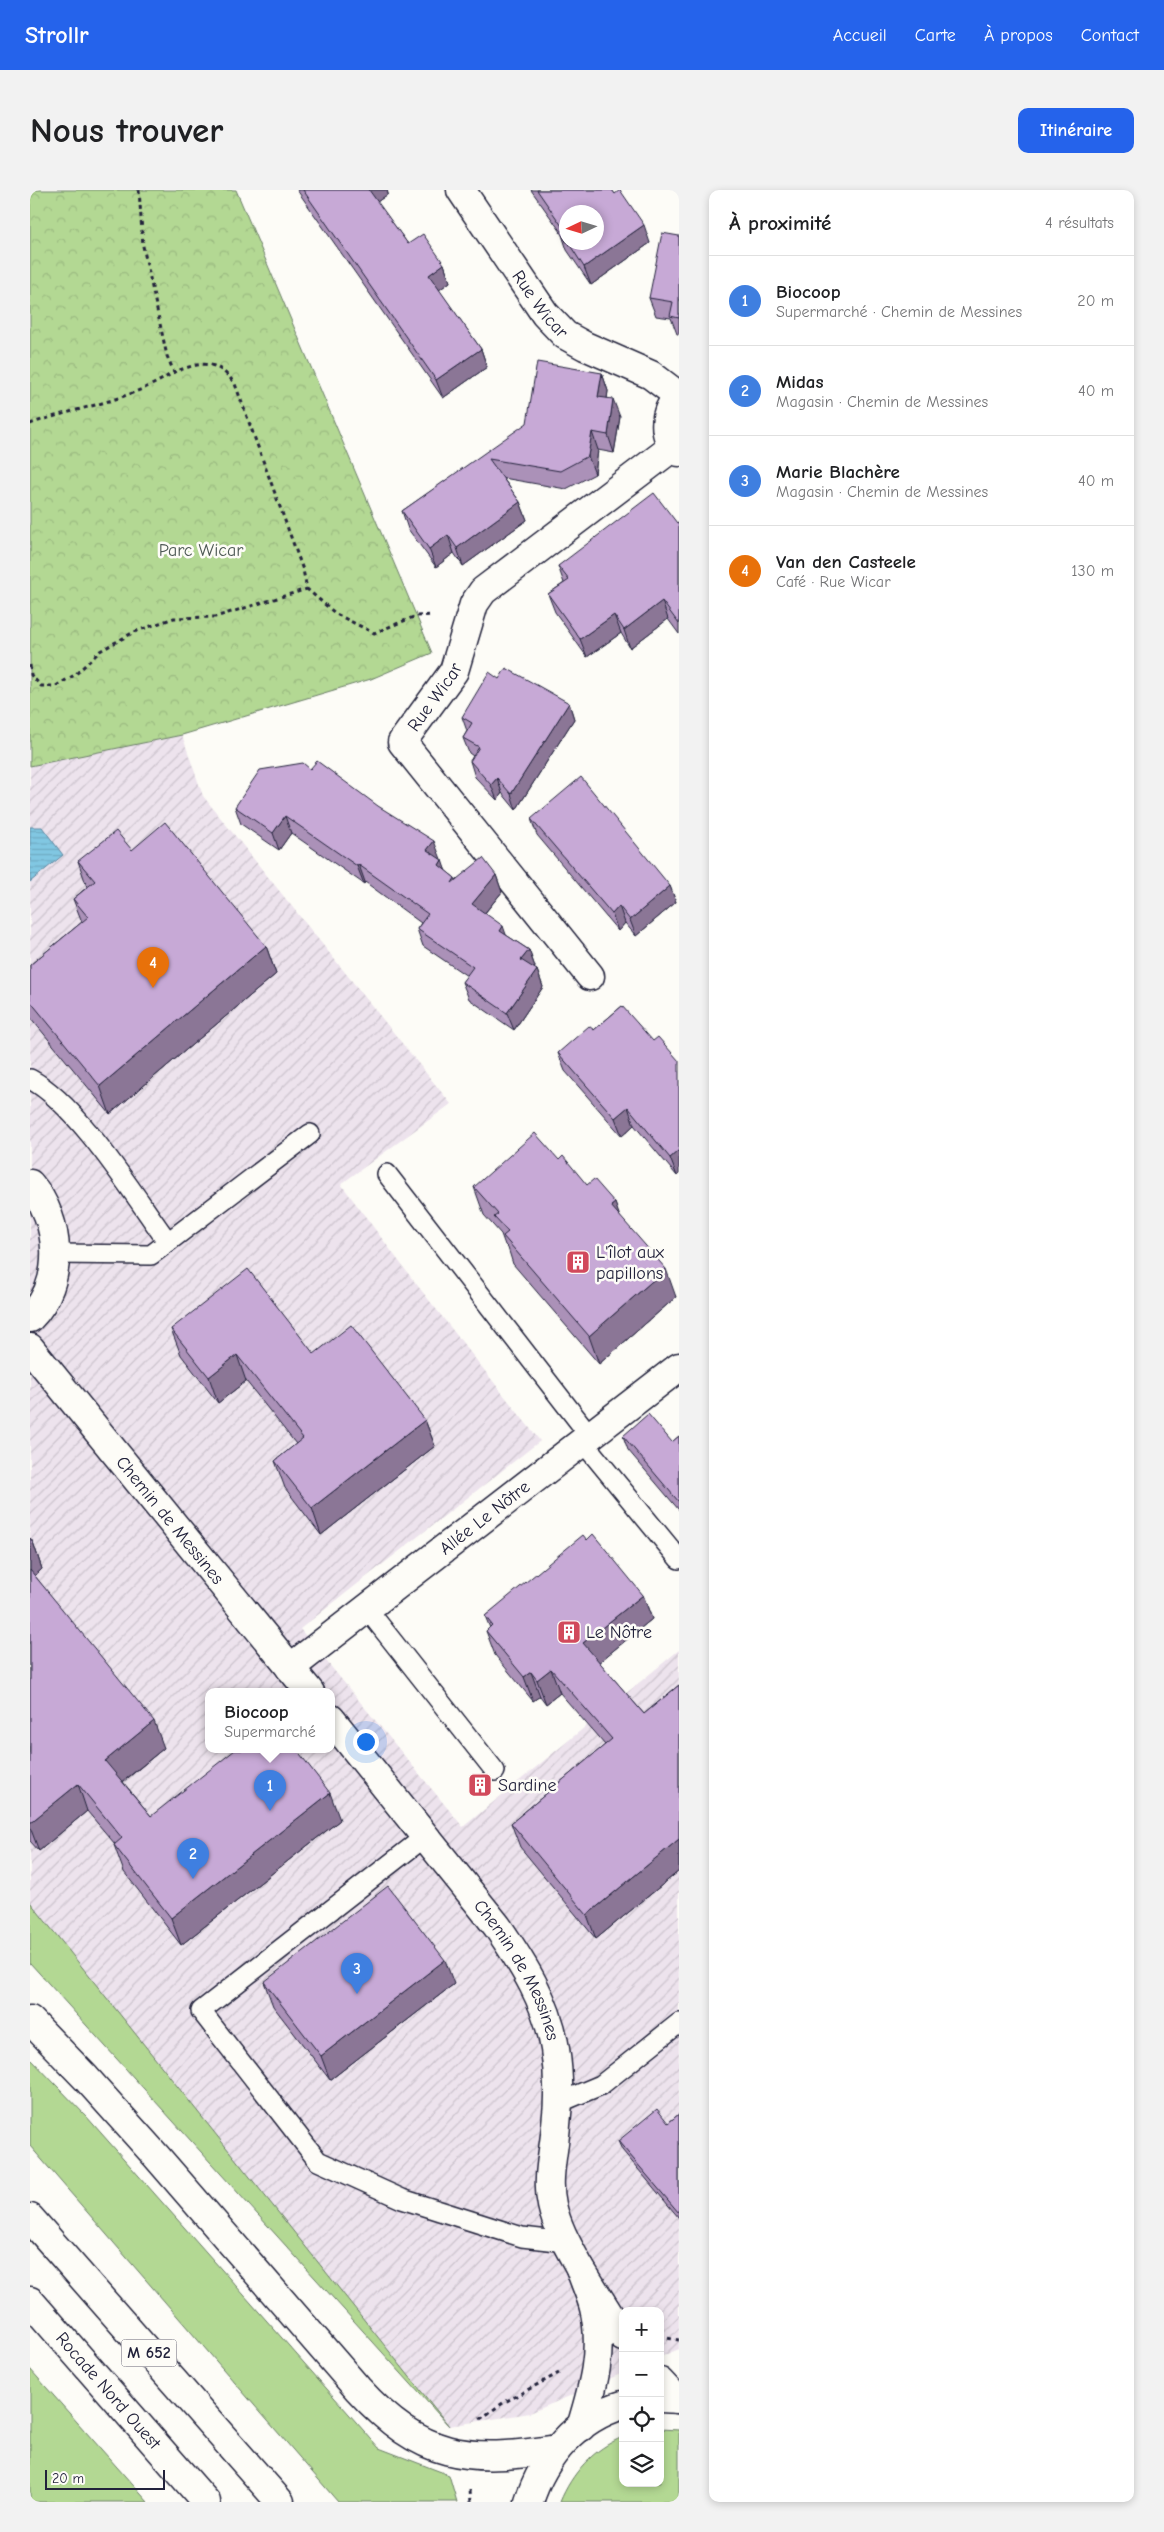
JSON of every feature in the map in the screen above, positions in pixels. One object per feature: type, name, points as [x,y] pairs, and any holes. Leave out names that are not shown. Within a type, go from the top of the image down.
[{"type":"main road","name":"Rue Wicar","points":[[461,190],[545,314],[565,335],[585,346],[652,375],[679,396],[666,414],[668,437],[676,450],[491,584],[478,597],[471,613],[454,670],[402,742],[590,976]]},
{"type":"main road","points":[[30,1184],[46,1207],[52,1225],[55,1254],[50,1282],[43,1300],[30,1318]]},
{"type":"main road","name":"Chemin de Messines","points":[[30,1348],[307,1688]]},
{"type":"main road","name":"Allée Le Nôtre","points":[[290,1668],[679,1367]]},
{"type":"main road","name":"Chemin de Messines","points":[[335,1724],[497,1926],[533,1983],[550,2024],[555,2049],[558,2102],[550,2184],[552,2205],[566,2242],[619,2331]]},
{"type":"main road","points":[[30,2020],[86,2078],[157,2157],[374,2406],[390,2421],[421,2440],[468,2455],[512,2456],[557,2449]]},
{"type":"main road","name":"M 652","points":[[30,2218],[274,2495]]},
{"type":"main road","name":"Chemin de Messines","points":[[580,2268],[594,2307],[598,2345],[593,2388],[581,2427]]},
{"type":"main road","name":"Rocade Nord Ouest","points":[[30,2301],[206,2502]]},
{"type":"main road","points":[[530,2502],[541,2473],[557,2449],[581,2427],[619,2407]]},
{"type":"lane","points":[[30,1079],[41,1085],[71,1113],[103,1152],[168,1242]]},
{"type":"lane","points":[[55,1254],[151,1255],[310,1134]]},
{"type":"lane","points":[[387,1174],[679,1559]]},
{"type":"lane","points":[[367,1609],[495,1772]]},
{"type":"lane","points":[[426,1836],[201,2011],[318,2161],[402,2199],[522,2237],[566,2242]]},
{"type":"lane","points":[[558,2102],[601,2085],[679,2023]]},
{"type":"path","points":[[139,190],[140,218],[154,302],[165,347],[174,372]]},
{"type":"path","points":[[30,424],[135,393],[156,384],[174,372],[194,365],[209,363],[224,371],[235,384],[303,570],[307,589],[336,614],[374,633],[416,616],[471,613]]},
{"type":"path","points":[[30,665],[31,674],[41,686],[56,686],[76,674],[100,651],[134,632],[174,618],[215,617],[307,589]]},
{"type":"path","points":[[664,2338],[679,2340]]},
{"type":"path","points":[[471,2502],[468,2455],[471,2434],[481,2418],[503,2403],[565,2370],[597,2361]]},
{"type":"shaded area","points":[[182,735],[203,796],[451,1104],[341,1184],[410,1276],[540,1441],[300,1629],[463,1827],[679,1650],[679,2349],[664,2355],[664,2307],[619,2307],[619,2375],[530,2413],[449,2426],[30,1902],[30,766]]},
{"type":"green space","name":"Parc Wicar","points":[[30,190],[236,190],[432,653],[371,679],[182,735],[30,766]]},
{"type":"green space","points":[[30,1902],[449,2426],[30,1963]]},
{"type":"green space","points":[[30,2058],[86,2116],[379,2448],[449,2475],[457,2502],[338,2502],[30,2146]]},
{"type":"green space","points":[[30,2369],[148,2502],[30,2502]]},
{"type":"green space","points":[[664,2429],[679,2430],[679,2502],[560,2502],[577,2472],[593,2455],[619,2439],[619,2487],[664,2487]]},
{"type":"water","points":[[30,827],[42,827],[63,855],[30,882]]},
{"type":"building","points":[[303,190],[369,190],[408,244],[423,234],[444,264],[429,275],[481,349],[436,380]]},
{"type":"building","points":[[537,190],[612,190],[615,194],[620,190],[644,225],[584,267],[573,250],[604,250],[604,205],[559,205],[559,222]]},
{"type":"building","points":[[662,233],[679,236],[679,318],[670,316],[673,302],[649,298]]},
{"type":"building","points":[[537,362],[602,373],[598,397],[613,399],[608,435],[592,432],[588,456],[560,471],[489,459],[520,502],[457,548],[448,535],[429,549],[402,511],[527,423]]},
{"type":"building","points":[[654,493],[677,523],[679,522],[679,624],[662,601],[624,630],[614,615],[580,639],[548,594],[569,580],[558,566]]},
{"type":"building","points":[[506,668],[569,703],[511,794],[497,778],[491,785],[470,761],[479,747],[463,738],[472,723],[462,717],[489,672],[499,679]]},
{"type":"building","points":[[317,761],[378,806],[434,841],[427,850],[442,860],[439,865],[455,878],[452,883],[483,858],[496,875],[472,904],[503,926],[500,931],[529,950],[521,960],[537,970],[507,1013],[462,982],[473,967],[417,929],[428,914],[285,816],[273,833],[235,807],[260,770],[303,763],[310,769]]},
{"type":"building","points":[[581,777],[670,886],[630,920],[619,906],[612,914],[531,819]]},
{"type":"building","points":[[165,822],[266,946],[100,1086],[30,1001],[30,965],[88,917],[73,899],[95,881],[78,861],[116,831],[132,850]]},
{"type":"building","points":[[622,1006],[653,1041],[658,1037],[679,1061],[679,1150],[670,1158],[628,1107],[615,1118],[558,1053],[589,1026],[594,1030]]},
{"type":"building","name":"L'îlot aux papillons","points":[[535,1133],[559,1160],[563,1156],[587,1185],[594,1179],[615,1203],[611,1206],[666,1269],[589,1336],[503,1236],[508,1232],[494,1217],[498,1214],[474,1187]]},
{"type":"building","points":[[248,1269],[314,1354],[351,1325],[425,1420],[312,1508],[275,1461],[303,1438],[237,1355],[209,1377],[171,1329]]},
{"type":"building","points":[[648,1414],[672,1442],[679,1436],[679,1502],[623,1436]]},
{"type":"building","points":[[593,1534],[643,1595],[583,1643],[644,1714],[679,1685],[679,1839],[587,1915],[511,1823],[612,1739],[551,1669],[537,1680],[531,1672],[524,1677],[486,1631],[492,1625],[485,1616],[583,1535],[587,1540]]},
{"type":"building","points":[[30,1570],[154,1721],[105,1761],[151,1816],[231,1753],[299,1753],[330,1793],[171,1918],[114,1845],[122,1838],[78,1784],[30,1823]]},
{"type":"building","points":[[388,1886],[445,1960],[321,2056],[264,1982]]},
{"type":"building","points":[[657,2109],[668,2123],[679,2114],[679,2213],[618,2141]]},
{"type":"place","name":"Van den Casteele","points":[[153,988]]},
{"type":"place","name":"L'îlot aux papillons","points":[[578,1262]]},
{"type":"place","name":"Le Nôtre","points":[[569,1632]]},
{"type":"place","name":"Sardine","points":[[480,1785]]},
{"type":"place","name":"Biocoop","points":[[270,1811]]},
{"type":"place","name":"Midas","points":[[193,1879]]},
{"type":"place","name":"Marie Blachère","points":[[357,1994]]}]
